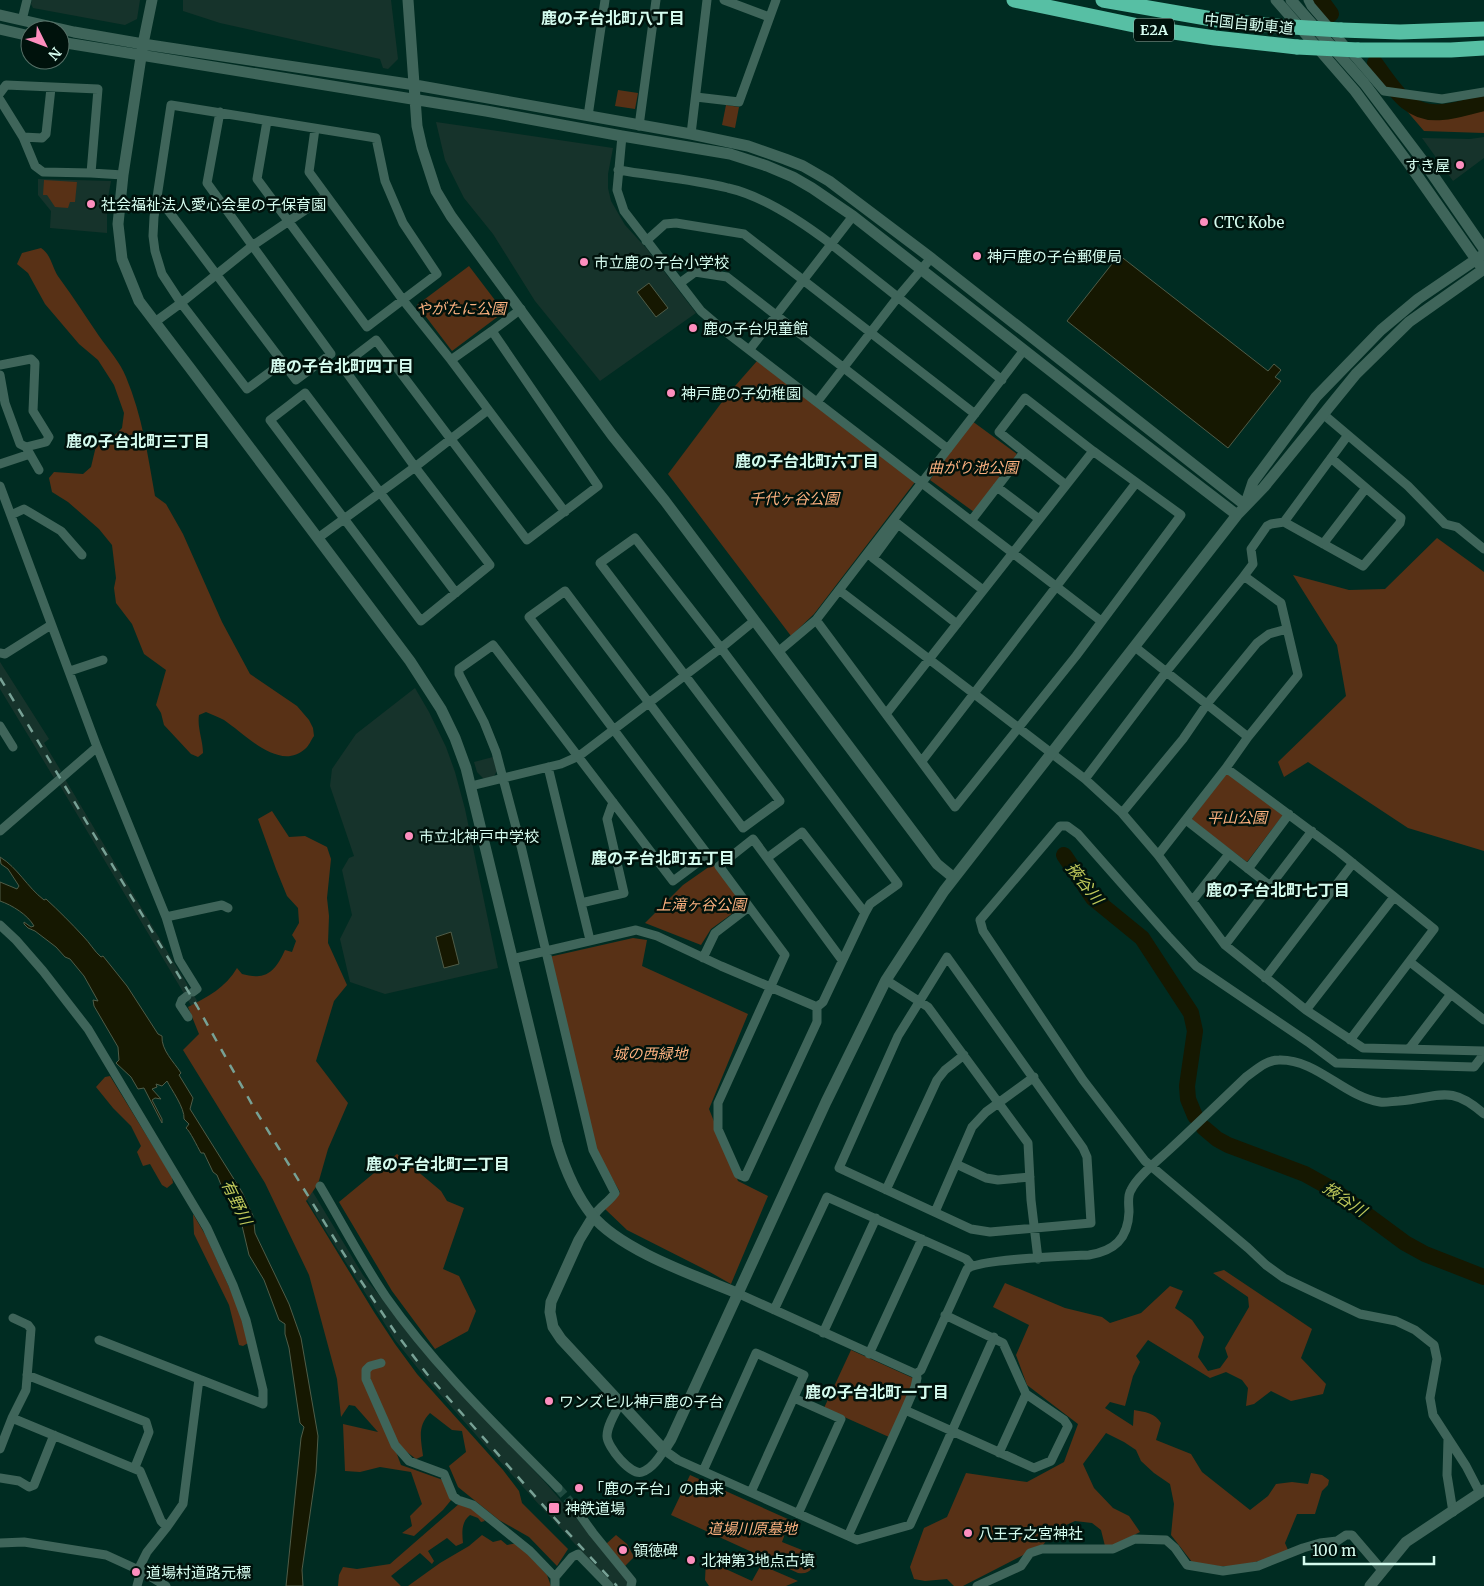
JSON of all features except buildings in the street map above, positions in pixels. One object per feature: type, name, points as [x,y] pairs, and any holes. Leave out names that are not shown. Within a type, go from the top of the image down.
[{"type":"highway","name":"中国自動車道","points":[[1014,0],[1153,30],[1297,47],[1358,50],[1484,48]]},
{"type":"highway","name":"中国自動車道","points":[[1103,0],[1218,20],[1276,26],[1400,32],[1484,29]]},
{"type":"street","points":[[0,15],[22,20],[26,0]]},
{"type":"street","points":[[152,0],[123,175],[118,224],[122,259],[138,301],[410,661],[441,709],[455,738],[470,786],[562,1161],[577,1194],[593,1217],[614,1235],[642,1251],[916,1374]]},
{"type":"street","points":[[408,0],[417,126],[436,191],[451,216],[612,435],[937,864],[954,878]]},
{"type":"street","points":[[588,116],[605,0]]},
{"type":"street","points":[[638,126],[656,0]]},
{"type":"street","points":[[691,134],[707,0]]},
{"type":"street","points":[[724,0],[769,17]]},
{"type":"street","points":[[696,97],[739,102],[776,0]]},
{"type":"street","points":[[620,1404],[607,1433],[608,1445],[629,1468],[637,1473],[644,1472],[651,1467],[671,1439],[826,1102],[886,980],[944,892],[1237,515],[1264,487],[1356,374],[1409,322],[1484,270],[1480,257],[1361,98],[1276,0]]},
{"type":"street","points":[[1291,0],[1364,84],[1421,158],[1484,249]]},
{"type":"street","points":[[1308,0],[1311,6],[1384,91],[1442,99],[1484,92]]},
{"type":"street","points":[[0,29],[20,34]]},
{"type":"street","points":[[70,31],[143,50],[416,100],[730,154],[767,166],[812,188],[853,216],[1237,515]]},
{"type":"street","points":[[70,43],[143,50],[415,85],[691,134],[748,146],[803,166],[829,181],[931,258],[1245,505]]},
{"type":"street","points":[[0,93],[6,85],[98,89],[91,172]]},
{"type":"street","points":[[22,137],[42,138],[46,134],[52,88]]},
{"type":"street","points":[[0,100],[22,137],[35,166],[43,172],[91,172],[123,175]]},
{"type":"street","points":[[267,121],[257,179],[367,327],[437,274],[403,222],[385,181],[376,138],[171,105],[154,217],[153,236],[155,251],[162,274],[181,303],[247,389],[282,363]]},
{"type":"street","points":[[158,197],[296,380],[331,354],[207,183],[220,112]]},
{"type":"street","points":[[316,129],[309,172],[403,300],[565,512]]},
{"type":"street","points":[[622,136],[617,190],[624,211],[701,311],[1101,621]]},
{"type":"street","points":[[618,170],[729,188],[768,203],[832,244],[1002,380]]},
{"type":"street","points":[[155,322],[252,246],[326,196]]},
{"type":"street","points":[[750,349],[853,216]]},
{"type":"street","points":[[646,241],[666,224],[676,223],[744,234],[975,414]]},
{"type":"street","points":[[1245,505],[1253,482],[1316,397],[1380,330],[1418,299],[1480,257]]},
{"type":"street","points":[[817,402],[870,332],[931,258]]},
{"type":"street","points":[[680,283],[696,272],[727,277],[948,449]]},
{"type":"street","points":[[450,360],[521,309]]},
{"type":"street","points":[[456,593],[305,393],[270,420],[421,621],[456,593],[490,564],[415,467],[342,366],[376,340],[527,540],[598,486],[492,331]]},
{"type":"street","points":[[778,652],[816,620],[1024,350]]},
{"type":"street","points":[[0,365],[30,359],[35,364],[32,411],[49,437],[46,442],[0,464]]},
{"type":"street","points":[[0,375],[3,404],[20,444],[28,451],[39,470]]},
{"type":"street","points":[[816,620],[955,807],[1076,656],[1181,515],[1093,451],[1025,398],[999,432],[1066,485]]},
{"type":"street","points":[[318,538],[346,519],[488,410]]},
{"type":"street","points":[[1323,414],[1408,486],[1445,524],[1458,527],[1484,548]]},
{"type":"street","points":[[1284,522],[1348,435]]},
{"type":"street","points":[[886,714],[1093,451]]},
{"type":"street","points":[[971,521],[1024,452]]},
{"type":"street","points":[[1085,779],[1166,672],[1253,564],[1250,549],[1267,526],[1284,522],[1363,566],[1400,523],[1401,518],[1331,458]]},
{"type":"street","points":[[922,761],[1136,483]]},
{"type":"street","points":[[0,486],[50,625],[70,671],[97,746],[166,917],[179,960],[197,989],[182,1000],[180,1005],[188,1017]]},
{"type":"street","points":[[997,487],[1039,519]]},
{"type":"street","points":[[1323,544],[1366,488]]},
{"type":"street","points":[[11,515],[24,509],[61,531],[73,542],[82,555]]},
{"type":"street","points":[[957,624],[873,558],[898,524],[983,590]]},
{"type":"street","points":[[817,1007],[824,1002],[842,960],[870,904],[898,884],[721,648],[672,588],[635,538],[600,563],[780,801],[743,828],[650,702],[564,591],[544,605],[529,617],[708,855],[673,881],[492,645],[459,669],[459,674],[484,722],[496,752],[521,846],[593,1150],[615,1193],[598,1208],[579,1240],[554,1294],[551,1302],[553,1327],[561,1339],[620,1404],[664,1450],[678,1460],[857,1540],[910,1525],[994,1338]]},
{"type":"street","points":[[1158,855],[1298,674],[1281,603],[1244,576]]},
{"type":"street","points":[[839,590],[1085,779],[1122,813],[1158,855],[1226,945],[1306,1010],[1362,1048],[1484,1052]]},
{"type":"street","points":[[470,786],[548,768],[578,756],[754,621]]},
{"type":"street","points":[[0,653],[5,654],[50,625]]},
{"type":"street","points":[[1122,813],[1183,739],[1208,704],[1257,643],[1269,634],[1287,629]]},
{"type":"street","points":[[1135,647],[1248,737]]},
{"type":"street","points":[[70,671],[99,664]]},
{"type":"street","points":[[0,726],[10,732],[13,748]]},
{"type":"street","points":[[0,831],[97,746]]},
{"type":"street","points":[[548,768],[590,940]]},
{"type":"street","points":[[1226,768],[1312,831],[1434,929],[1350,1040]]},
{"type":"street","points":[[581,903],[624,893],[607,819],[613,802]]},
{"type":"street","points":[[1248,869],[1289,814]]},
{"type":"street","points":[[1186,820],[1270,886]]},
{"type":"street","points":[[1370,1586],[1406,1542],[1482,1491],[1432,1415],[1430,1398],[1436,1359],[1434,1345],[1415,1330],[1396,1321],[1360,1314],[1284,1278],[1266,1265],[1144,1161],[1084,1080],[1000,956],[980,920],[1060,826],[1067,826],[1078,834],[1196,966],[1336,1063],[1474,1066],[1484,1052]]},
{"type":"street","points":[[1226,945],[1312,831]]},
{"type":"street","points":[[767,858],[802,832],[865,913]]},
{"type":"street","points":[[817,1007],[817,1022],[744,1177],[738,1174],[718,1129],[718,1104],[785,955],[719,866],[753,840],[842,960]]},
{"type":"street","points":[[1193,900],[1229,854]]},
{"type":"street","points":[[1265,978],[1353,863]]},
{"type":"street","points":[[1306,1010],[1394,897]]},
{"type":"street","points":[[166,917],[222,905],[228,908]]},
{"type":"street","points":[[703,958],[716,933],[749,907]]},
{"type":"street","points":[[0,925],[44,970],[88,1029],[206,1228],[233,1285],[246,1320],[263,1390],[263,1404],[99,1340]]},
{"type":"street","points":[[512,959],[636,930],[657,936],[817,1007]]},
{"type":"street","points":[[947,957],[1083,1148],[1086,1157],[1091,1224],[990,1232],[971,1229],[839,1168],[898,1036],[919,1001],[947,957]]},
{"type":"street","points":[[1410,962],[1484,1020]]},
{"type":"street","points":[[886,980],[928,1007],[1028,1143],[1038,1259]]},
{"type":"street","points":[[1409,1049],[1452,994]]},
{"type":"street","points":[[886,1190],[937,1080],[945,1070],[964,1055]]},
{"type":"street","points":[[916,1374],[921,1370],[945,1315],[967,1269],[971,1265],[1089,1255],[1104,1252],[1114,1246],[1124,1235],[1131,1190],[1150,1166],[1246,1077],[1262,1065],[1278,1060],[1303,1064],[1359,1096],[1381,1102],[1409,1100],[1439,1094],[1456,1096],[1467,1100],[1484,1114]]},
{"type":"street","points":[[935,1212],[972,1127],[978,1118],[1034,1077]]},
{"type":"street","points":[[956,1164],[986,1178],[998,1180],[1030,1176]]},
{"type":"street","points":[[320,1186],[368,1269],[412,1332],[465,1394],[558,1488]]},
{"type":"street","points":[[774,1310],[827,1197],[966,1259],[971,1265]]},
{"type":"street","points":[[823,1333],[876,1218]]},
{"type":"street","points":[[869,1354],[922,1239]]},
{"type":"street","points":[[905,1410],[1034,1468],[1051,1461],[1068,1426],[1064,1420],[1026,1394],[1003,1343],[945,1315]]},
{"type":"street","points":[[0,1449],[12,1418],[26,1390],[31,1329],[28,1325],[13,1318]]},
{"type":"street","points":[[703,1471],[756,1353],[804,1375],[751,1492]]},
{"type":"street","points":[[381,1363],[370,1366],[366,1370],[366,1379],[395,1444],[409,1461],[444,1474],[453,1496],[458,1500],[473,1505],[516,1539],[555,1581],[564,1566],[576,1554],[580,1555],[609,1586]]},
{"type":"street","points":[[848,1536],[915,1387],[916,1374]]},
{"type":"street","points":[[27,1375],[146,1422],[149,1432],[135,1467]]},
{"type":"street","points":[[137,1586],[141,1571],[140,1566],[147,1552],[183,1504],[199,1379]]},
{"type":"street","points":[[999,1453],[1026,1394]]},
{"type":"street","points":[[794,1398],[841,1419],[798,1514]]},
{"type":"street","points":[[12,1418],[135,1467],[140,1471],[161,1521],[167,1527]]},
{"type":"street","points":[[0,1478],[19,1482],[29,1487],[34,1485],[54,1435]]},
{"type":"street","points":[[1448,1439],[1447,1475],[1453,1512]]},
{"type":"street","points":[[572,1504],[632,1580],[631,1586]]},
{"type":"street","points":[[977,1586],[1020,1566],[1030,1553],[1042,1549],[1113,1549],[1135,1539],[1166,1540],[1175,1548],[1187,1566],[1223,1571],[1258,1566],[1303,1548],[1337,1541],[1346,1535],[1352,1535],[1382,1570]]},
{"type":"street","points":[[0,1543],[24,1542],[106,1555],[141,1571],[166,1586]]},
{"type":"shaded area","points":[[32,0],[140,0],[137,19],[125,25],[33,8]]},
{"type":"shaded area","points":[[183,0],[391,0],[398,59],[388,69],[383,68],[380,59],[220,23],[183,11]]},
{"type":"shaded area","name":"市立鹿の子台小学校","points":[[436,122],[613,148],[608,174],[608,188],[611,201],[625,225],[647,249],[696,313],[600,381],[535,301],[493,234],[464,198],[445,160]]},
{"type":"shaded area","points":[[1484,137],[1484,158],[1453,181],[1422,138],[1470,139]]},
{"type":"shaded area","points":[[38,179],[111,181],[107,203],[107,233],[50,228],[51,211],[38,195]]},
{"type":"shaded area","points":[[0,662],[49,739],[44,743],[61,771],[54,778],[0,689]]},
{"type":"shaded area","name":"市立北神戸中学校","points":[[415,688],[446,747],[455,772],[465,809],[498,968],[385,994],[350,982],[340,939],[352,915],[342,870],[349,858],[354,856],[330,786],[332,769],[356,734]]},
{"type":"shaded area","points":[[493,757],[497,771],[494,776],[484,779],[477,772],[474,762]]},
{"type":"shaded area","points":[[65,779],[363,1275],[439,1371],[544,1481],[628,1578],[629,1586],[613,1586],[484,1444],[395,1340],[319,1220],[59,784]]},
{"type":"green space","points":[[618,90],[638,93],[635,109],[615,106]]},
{"type":"green space","points":[[1484,100],[1484,133],[1424,131],[1400,103],[1450,106]]},
{"type":"green space","points":[[726,105],[739,107],[735,128],[722,125]]},
{"type":"green space","points":[[44,180],[77,182],[75,202],[70,202],[68,208],[55,207],[47,195],[43,195]]},
{"type":"green space","points":[[41,248],[47,254],[57,275],[124,372],[132,391],[140,421],[155,496],[166,504],[183,534],[222,622],[250,674],[297,706],[309,720],[314,736],[306,748],[295,755],[273,754],[224,720],[206,712],[199,715],[203,753],[198,757],[191,754],[164,725],[161,713],[156,705],[166,670],[144,654],[132,624],[116,603],[114,588],[116,578],[112,545],[99,529],[68,502],[52,492],[49,478],[54,472],[83,474],[91,467],[96,446],[102,440],[111,439],[122,428],[124,413],[114,385],[98,360],[79,344],[45,304],[28,273],[17,264],[22,253]]},
{"type":"green space","name":"やがたに公園","points":[[469,266],[504,312],[452,351],[417,305]]},
{"type":"green space","name":"千代ヶ谷公園","points":[[757,361],[915,482],[814,614],[791,636],[668,474],[728,394]]},
{"type":"green space","name":"曲がり池公園","points":[[972,421],[1017,454],[974,512],[930,480]]},
{"type":"green space","points":[[1437,538],[1484,572],[1484,851],[1408,828],[1308,762],[1284,777],[1278,762],[1346,696],[1337,645],[1293,575],[1349,590],[1385,589]]},
{"type":"green space","name":"平山公園","points":[[1227,772],[1283,815],[1247,862],[1191,820]]},
{"type":"green space","points":[[272,811],[289,837],[305,836],[327,847],[331,859],[327,898],[329,916],[328,943],[347,985],[334,1001],[316,1061],[348,1103],[328,1149],[318,1184],[306,1201],[374,1312],[417,1374],[503,1470],[519,1491],[522,1503],[568,1549],[557,1566],[529,1537],[499,1520],[458,1487],[449,1466],[466,1452],[462,1431],[452,1430],[430,1413],[422,1428],[423,1456],[416,1459],[403,1449],[395,1449],[401,1465],[443,1480],[452,1499],[443,1510],[414,1536],[402,1533],[412,1526],[410,1516],[422,1504],[411,1472],[380,1467],[360,1472],[345,1471],[343,1424],[378,1432],[355,1406],[349,1405],[341,1417],[337,1379],[309,1275],[265,1183],[183,1050],[199,1034],[188,1007],[222,986],[237,968],[242,974],[264,975],[275,967],[285,950],[292,952],[296,941],[292,935],[299,923],[298,908],[287,896],[258,819]]},
{"type":"green space","name":"上滝ヶ谷公園","points":[[713,864],[744,905],[711,929],[701,945],[645,923],[683,885]]},
{"type":"green space","name":"城の西緑地","points":[[633,938],[647,940],[642,966],[748,1014],[709,1109],[738,1181],[768,1196],[731,1284],[627,1230],[605,1209],[620,1192],[595,1149],[549,957]]},
{"type":"green space","points":[[110,1076],[172,1177],[173,1183],[167,1188],[162,1185],[150,1164],[143,1166],[137,1152],[141,1146],[131,1126],[96,1087],[105,1077]]},
{"type":"green space","points":[[397,1154],[441,1191],[447,1201],[464,1208],[443,1269],[459,1276],[476,1311],[468,1331],[435,1349],[392,1291],[339,1202]]},
{"type":"green space","points":[[193,1214],[206,1236],[239,1309],[248,1343],[243,1346],[239,1345],[229,1305],[194,1234]]},
{"type":"green space","points":[[1224,1270],[1312,1329],[1301,1358],[1326,1384],[1323,1394],[1291,1401],[1271,1391],[1254,1404],[1246,1406],[1248,1388],[1242,1380],[1226,1372],[1210,1378],[1148,1340],[1136,1356],[1140,1362],[1133,1376],[1125,1406],[1110,1402],[1105,1408],[1133,1426],[1134,1410],[1156,1417],[1161,1423],[1156,1440],[1191,1454],[1202,1472],[1250,1510],[1268,1496],[1276,1484],[1292,1482],[1308,1484],[1311,1473],[1322,1475],[1329,1480],[1328,1485],[1322,1491],[1315,1514],[1297,1514],[1285,1543],[1288,1550],[1264,1560],[1236,1566],[1216,1566],[1192,1562],[1171,1535],[1174,1504],[1170,1484],[1141,1461],[1136,1450],[1106,1433],[1083,1464],[1094,1488],[1113,1508],[1129,1516],[1140,1532],[1112,1546],[1105,1546],[1101,1530],[1092,1523],[1075,1521],[1055,1530],[1043,1545],[963,1586],[954,1586],[947,1579],[925,1581],[914,1579],[910,1567],[924,1528],[947,1517],[966,1473],[1027,1482],[1064,1462],[1078,1424],[1027,1385],[1016,1355],[1029,1325],[993,1307],[1005,1283],[1065,1308],[1102,1317],[1110,1323],[1141,1313],[1170,1286],[1183,1291],[1175,1308],[1192,1320],[1204,1337],[1198,1357],[1208,1371],[1220,1368],[1228,1357],[1225,1348],[1249,1307],[1248,1297],[1213,1273]]},
{"type":"green space","points":[[851,1350],[915,1379],[889,1437],[824,1408]]},
{"type":"green space","name":"道場川原墓地","points":[[690,1475],[790,1520],[782,1542],[817,1556],[811,1569],[806,1573],[798,1573],[671,1515]]},
{"type":"green space","points":[[460,1503],[474,1508],[485,1521],[481,1522],[478,1518],[470,1515],[464,1524],[462,1532],[463,1543],[456,1546],[447,1538],[428,1551],[434,1561],[432,1564],[420,1553],[391,1576],[401,1586],[338,1586],[339,1575],[343,1567],[357,1569],[390,1564]]},
{"type":"green space","points":[[482,1535],[493,1542],[501,1540],[507,1545],[518,1543],[547,1575],[551,1586],[408,1586],[440,1563],[469,1546]]},
{"type":"green space","points":[[616,1535],[627,1544],[634,1557],[625,1566],[606,1544]]},
{"type":"green space","points":[[706,1560],[752,1581],[761,1565],[798,1581],[786,1586],[709,1586],[705,1580]]},
{"type":"water","points":[[1119,255],[1268,371],[1274,364],[1281,370],[1275,377],[1281,381],[1228,448],[1067,321]]},
{"type":"water","points":[[649,283],[668,308],[656,317],[637,292]]},
{"type":"water","name":"有野川","points":[[0,857],[38,895],[44,900],[46,899],[101,957],[103,956],[127,986],[158,1034],[162,1036],[168,1056],[181,1073],[179,1075],[193,1098],[190,1109],[242,1192],[253,1216],[255,1233],[289,1304],[301,1338],[318,1436],[316,1472],[302,1570],[303,1586],[286,1586],[301,1438],[304,1427],[300,1423],[285,1324],[279,1320],[264,1280],[249,1255],[240,1217],[224,1192],[217,1175],[213,1172],[204,1153],[201,1153],[186,1128],[189,1124],[184,1119],[180,1104],[167,1081],[162,1086],[156,1084],[157,1087],[152,1089],[161,1099],[155,1098],[152,1100],[162,1119],[162,1123],[144,1088],[138,1089],[131,1077],[116,1063],[119,1060],[118,1047],[94,1006],[93,1000],[98,1001],[84,976],[70,959],[24,924],[24,922],[31,927],[34,926],[24,914],[0,901],[0,882],[17,889],[19,886],[8,869],[1,864]]},
{"type":"water","points":[[451,932],[459,964],[444,968],[436,937]]},
{"type":"waterway","points":[[1321,0],[1331,14]]},
{"type":"waterway","points":[[1375,63],[1395,90],[1411,105],[1420,109],[1430,112],[1442,112],[1484,103]]},
{"type":"waterway","name":"掖谷川","points":[[1064,855],[1093,898],[1142,938],[1191,1013],[1195,1031],[1187,1086],[1188,1099],[1195,1116]]},
{"type":"waterway","name":"掖谷川","points":[[1204,1128],[1228,1145],[1305,1174],[1332,1189],[1405,1243],[1425,1254],[1484,1277]]},
{"type":"tunnel","points":[[558,1488],[572,1504]]},
{"type":"railway","points":[[0,678],[197,1006],[254,1108],[355,1272],[395,1332],[427,1374],[617,1586]]},
{"type":"place","name":"すき屋","points":[[1460,165]]},
{"type":"place","name":"社会福祉法人愛心会星の子保育園","points":[[91,204]]},
{"type":"place","name":"CTC Kobe","points":[[1204,222]]},
{"type":"place","name":"神戸鹿の子台郵便局","points":[[977,256]]},
{"type":"place","name":"市立鹿の子台小学校","points":[[584,262]]},
{"type":"place","name":"鹿の子台児童館","points":[[693,328]]},
{"type":"place","name":"神戸鹿の子幼稚園","points":[[671,393]]},
{"type":"place","name":"市立北神戸中学校","points":[[409,836]]},
{"type":"place","name":"ワンズヒル神戸鹿の子台","points":[[549,1401]]},
{"type":"place","name":"「鹿の子台」の由来","points":[[579,1488]]},
{"type":"place","name":"神鉄道場","points":[[554,1508]]},
{"type":"place","name":"八王子之宮神社","points":[[968,1533]]},
{"type":"place","name":"領徳碑","points":[[623,1550]]},
{"type":"place","name":"北神第3地点古墳","points":[[691,1560]]},
{"type":"place","name":"道場村道路元標","points":[[136,1572]]},
{"type":"district","name":"鹿の子台北町八丁目","points":[[613,18]]},
{"type":"district","name":"鹿の子台北町四丁目","points":[[342,366]]},
{"type":"district","name":"鹿の子台北町三丁目","points":[[138,441]]},
{"type":"district","name":"鹿の子台北町六丁目","points":[[807,461]]},
{"type":"district","name":"鹿の子台北町五丁目","points":[[663,858]]},
{"type":"district","name":"鹿の子台北町七丁目","points":[[1278,890]]},
{"type":"district","name":"鹿の子台北町二丁目","points":[[438,1164]]},
{"type":"district","name":"鹿の子台北町一丁目","points":[[877,1392]]}]
